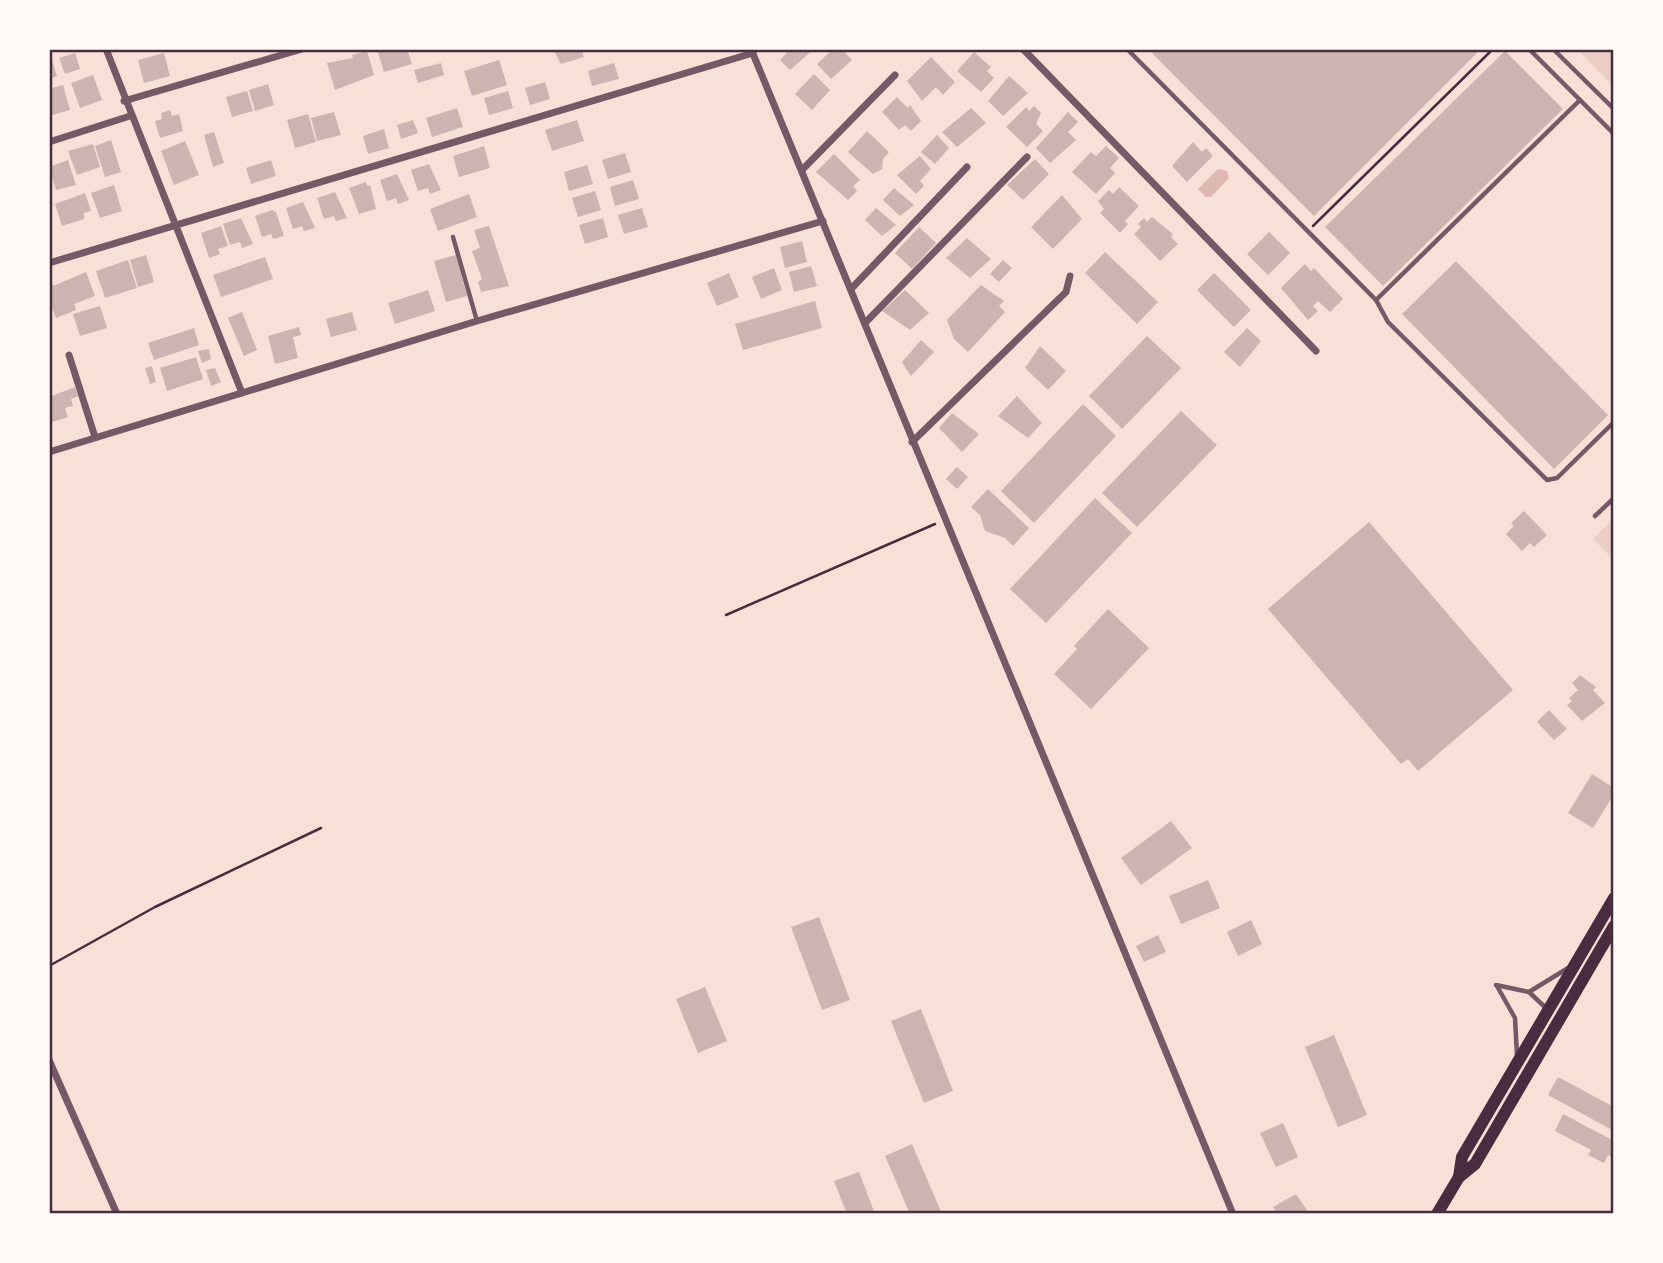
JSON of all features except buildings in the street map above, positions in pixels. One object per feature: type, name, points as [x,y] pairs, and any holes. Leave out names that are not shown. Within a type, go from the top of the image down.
[{"type":"main road","points":[[1459,1177],[1462,1157],[1614,898]]},
{"type":"main road","points":[[1437,1214],[1459,1177],[1475,1164],[1614,926]]},
{"type":"street","points":[[106,49],[124,101],[242,393]]},
{"type":"street","points":[[124,101],[302,49]]},
{"type":"street","points":[[1023,49],[1316,351]]},
{"type":"street","points":[[49,262],[752,51],[1233,1214]]},
{"type":"street","points":[[802,170],[895,75]]},
{"type":"street","points":[[49,142],[130,116]]},
{"type":"street","points":[[865,323],[1027,157]]},
{"type":"street","points":[[851,289],[967,167]]},
{"type":"street","points":[[49,452],[477,321],[823,221]]},
{"type":"street","points":[[912,442],[1066,292],[1070,276]]},
{"type":"street","points":[[69,355],[95,437]]},
{"type":"street","points":[[49,1060],[117,1214]]},
{"type":"lane","points":[[1127,49],[1377,300],[1388,322],[1547,480],[1557,478],[1614,422]]},
{"type":"lane","points":[[1529,49],[1614,134]]},
{"type":"lane","points":[[1553,49],[1614,109]]},
{"type":"lane","points":[[1377,300],[1580,100]]},
{"type":"lane","points":[[453,237],[477,321]]},
{"type":"lane","points":[[1595,516],[1614,498]]},
{"type":"lane","points":[[1529,992],[1574,963]]},
{"type":"lane","points":[[1516,1064],[1518,1040],[1515,1018],[1496,985],[1529,992],[1547,1010],[1548,1028],[1543,1047]]},
{"type":"path","points":[[1308,231],[1493,49]]},
{"type":"path","points":[[726,614],[944,519]]},
{"type":"path","points":[[49,966],[155,907],[321,828]]},
{"type":"shaded area","points":[[1577,49],[1614,49],[1614,87]]},
{"type":"shaded area","points":[[1218,169],[1227,171],[1229,178],[1211,197],[1206,197],[1198,189]]},
{"type":"shaded area","points":[[1614,518],[1614,560],[1593,539]]}]
